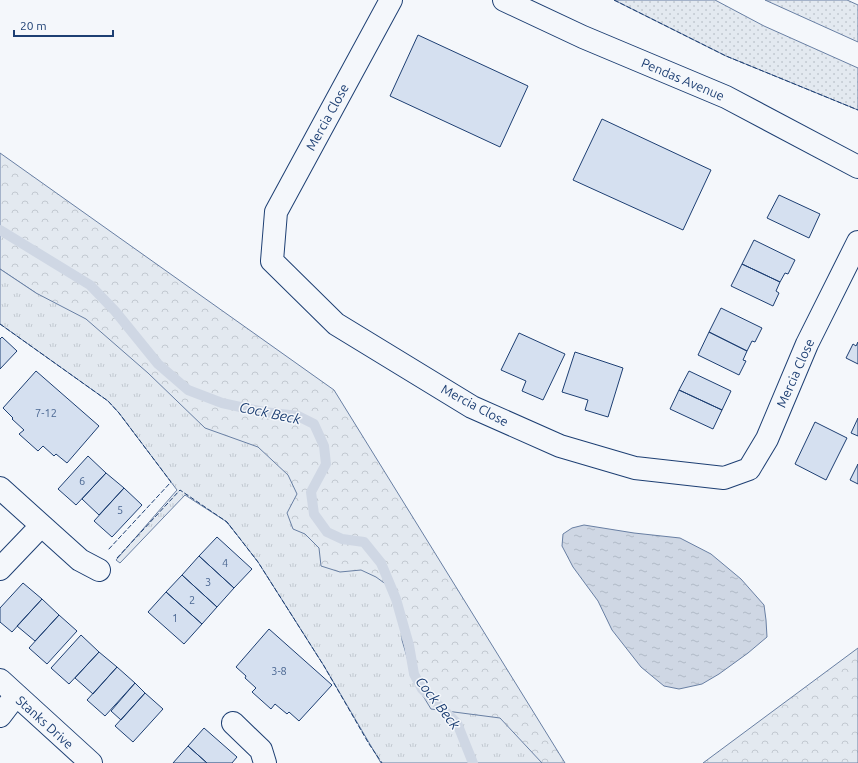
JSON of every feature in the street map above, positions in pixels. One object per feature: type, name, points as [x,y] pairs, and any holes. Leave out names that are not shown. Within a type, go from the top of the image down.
[{"type":"street","name":"Mercia Close","points":[[392,0],[276,212],[272,261],[336,324],[472,407],[560,446],[635,468],[724,478],[749,469],[767,439],[807,344],[858,242]]},
{"type":"street","name":"Pendas Avenue","points":[[504,0],[582,37],[726,97],[858,167]]},
{"type":"street","points":[[0,488],[80,560],[99,570]]},
{"type":"street","points":[[0,569],[41,526]]},
{"type":"street","name":"Stanks Drive","points":[[0,680],[91,763]]},
{"type":"street","points":[[0,716],[16,695]]},
{"type":"street","points":[[233,723],[261,750],[264,763]]},
{"type":"green space","points":[[614,0],[715,0],[764,26],[858,68],[858,110],[726,56]]},
{"type":"green space","points":[[765,0],[847,0],[858,5],[858,42]]},
{"type":"green space","points":[[0,153],[334,390],[565,763],[427,763],[36,293],[0,269]]},
{"type":"green space","points":[[0,269],[36,293],[86,319],[148,373],[205,428],[258,447],[288,475],[297,494],[287,513],[293,529],[305,534],[319,548],[321,566],[340,572],[361,570],[376,577],[398,593],[402,617],[402,640],[414,681],[431,709],[500,718],[542,763],[381,763],[324,666],[258,562],[227,522],[185,495],[120,563],[116,560],[177,490],[119,413],[108,401],[0,324]]},
{"type":"green space","points":[[858,648],[858,763],[703,763]]},
{"type":"water","points":[[584,525],[634,533],[680,538],[711,554],[741,579],[764,605],[767,637],[719,674],[702,684],[679,689],[664,686],[641,667],[612,630],[598,601],[573,567],[562,546],[563,534],[572,528]]},
{"type":"building","points":[[418,35],[528,86],[500,147],[390,96]]},
{"type":"building","points":[[602,119],[711,170],[683,230],[573,180]]},
{"type":"building","points":[[779,195],[820,214],[809,238],[767,218]]},
{"type":"building","points":[[754,240],[795,260],[788,274],[785,273],[780,282],[742,264]]},
{"type":"building","points":[[742,264],[780,282],[776,291],[779,293],[773,306],[731,286]]},
{"type":"building","points":[[721,308],[762,328],[755,342],[752,341],[747,351],[709,332]]},
{"type":"building","points":[[709,332],[747,351],[743,360],[746,361],[739,375],[698,355]]},
{"type":"building","points":[[519,333],[565,354],[543,400],[522,391],[526,381],[501,370]]},
{"type":"building","points":[[2,337],[17,351],[0,369],[0,339]]},
{"type":"building","points":[[858,342],[858,364],[846,358],[853,344],[856,346]]},
{"type":"building","points":[[575,352],[623,368],[608,417],[585,410],[588,400],[562,392]]},
{"type":"building","points":[[36,371],[99,426],[67,463],[56,454],[54,456],[43,446],[38,451],[19,434],[24,430],[3,408]]},
{"type":"building","points":[[689,371],[731,391],[722,410],[679,390]]},
{"type":"building","points":[[679,390],[722,410],[713,429],[670,409]]},
{"type":"building","points":[[858,418],[858,436],[851,433]]},
{"type":"building","points":[[815,422],[847,438],[826,480],[795,464]]},
{"type":"building","points":[[88,456],[106,473],[76,505],[58,489]]},
{"type":"building","points":[[858,464],[858,484],[850,480]]},
{"type":"building","points":[[106,473],[124,488],[99,515],[82,499]]},
{"type":"building","points":[[124,488],[142,505],[112,537],[94,521]]},
{"type":"building","points":[[217,537],[252,569],[234,588],[199,556]]},
{"type":"building","points":[[199,556],[234,588],[217,607],[182,575]]},
{"type":"building","points":[[182,575],[217,607],[202,624],[166,592]]},
{"type":"building","points":[[23,583],[42,599],[12,632],[0,622],[0,608]]},
{"type":"building","points":[[166,592],[202,624],[184,644],[148,612]]},
{"type":"building","points":[[42,599],[59,615],[35,641],[17,626]]},
{"type":"building","points":[[59,615],[77,631],[47,664],[29,648]]},
{"type":"building","points":[[269,629],[332,685],[299,721],[289,712],[287,714],[275,704],[271,709],[252,692],[256,688],[236,667]]},
{"type":"building","points":[[81,635],[99,652],[69,684],[51,668]]},
{"type":"building","points":[[99,652],[117,667],[93,694],[75,678]]},
{"type":"building","points":[[117,667],[135,683],[105,716],[87,700]]},
{"type":"building","points":[[135,683],[145,693],[121,720],[111,711]]},
{"type":"building","points":[[145,693],[163,709],[133,742],[115,726]]},
{"type":"building","points":[[204,728],[237,757],[232,763],[207,763],[188,746]]},
{"type":"building","points":[[188,746],[207,763],[173,763]]},
{"type":"waterway","name":"Cock Beck","points":[[0,230],[90,285],[115,311],[158,364],[188,390],[222,403],[264,412],[298,416],[314,424],[324,446],[326,464],[311,492],[314,514],[327,532],[342,539],[364,542],[381,563],[396,599],[409,645],[414,674],[422,689],[457,723],[473,763]]},
{"type":"fence","points":[[614,0],[726,56],[858,110]]},
{"type":"fence","points":[[0,324],[108,401],[119,413],[171,482],[108,550]]},
{"type":"fence","points":[[117,558],[180,490],[227,522],[258,562],[324,666],[369,744],[382,763]]}]
